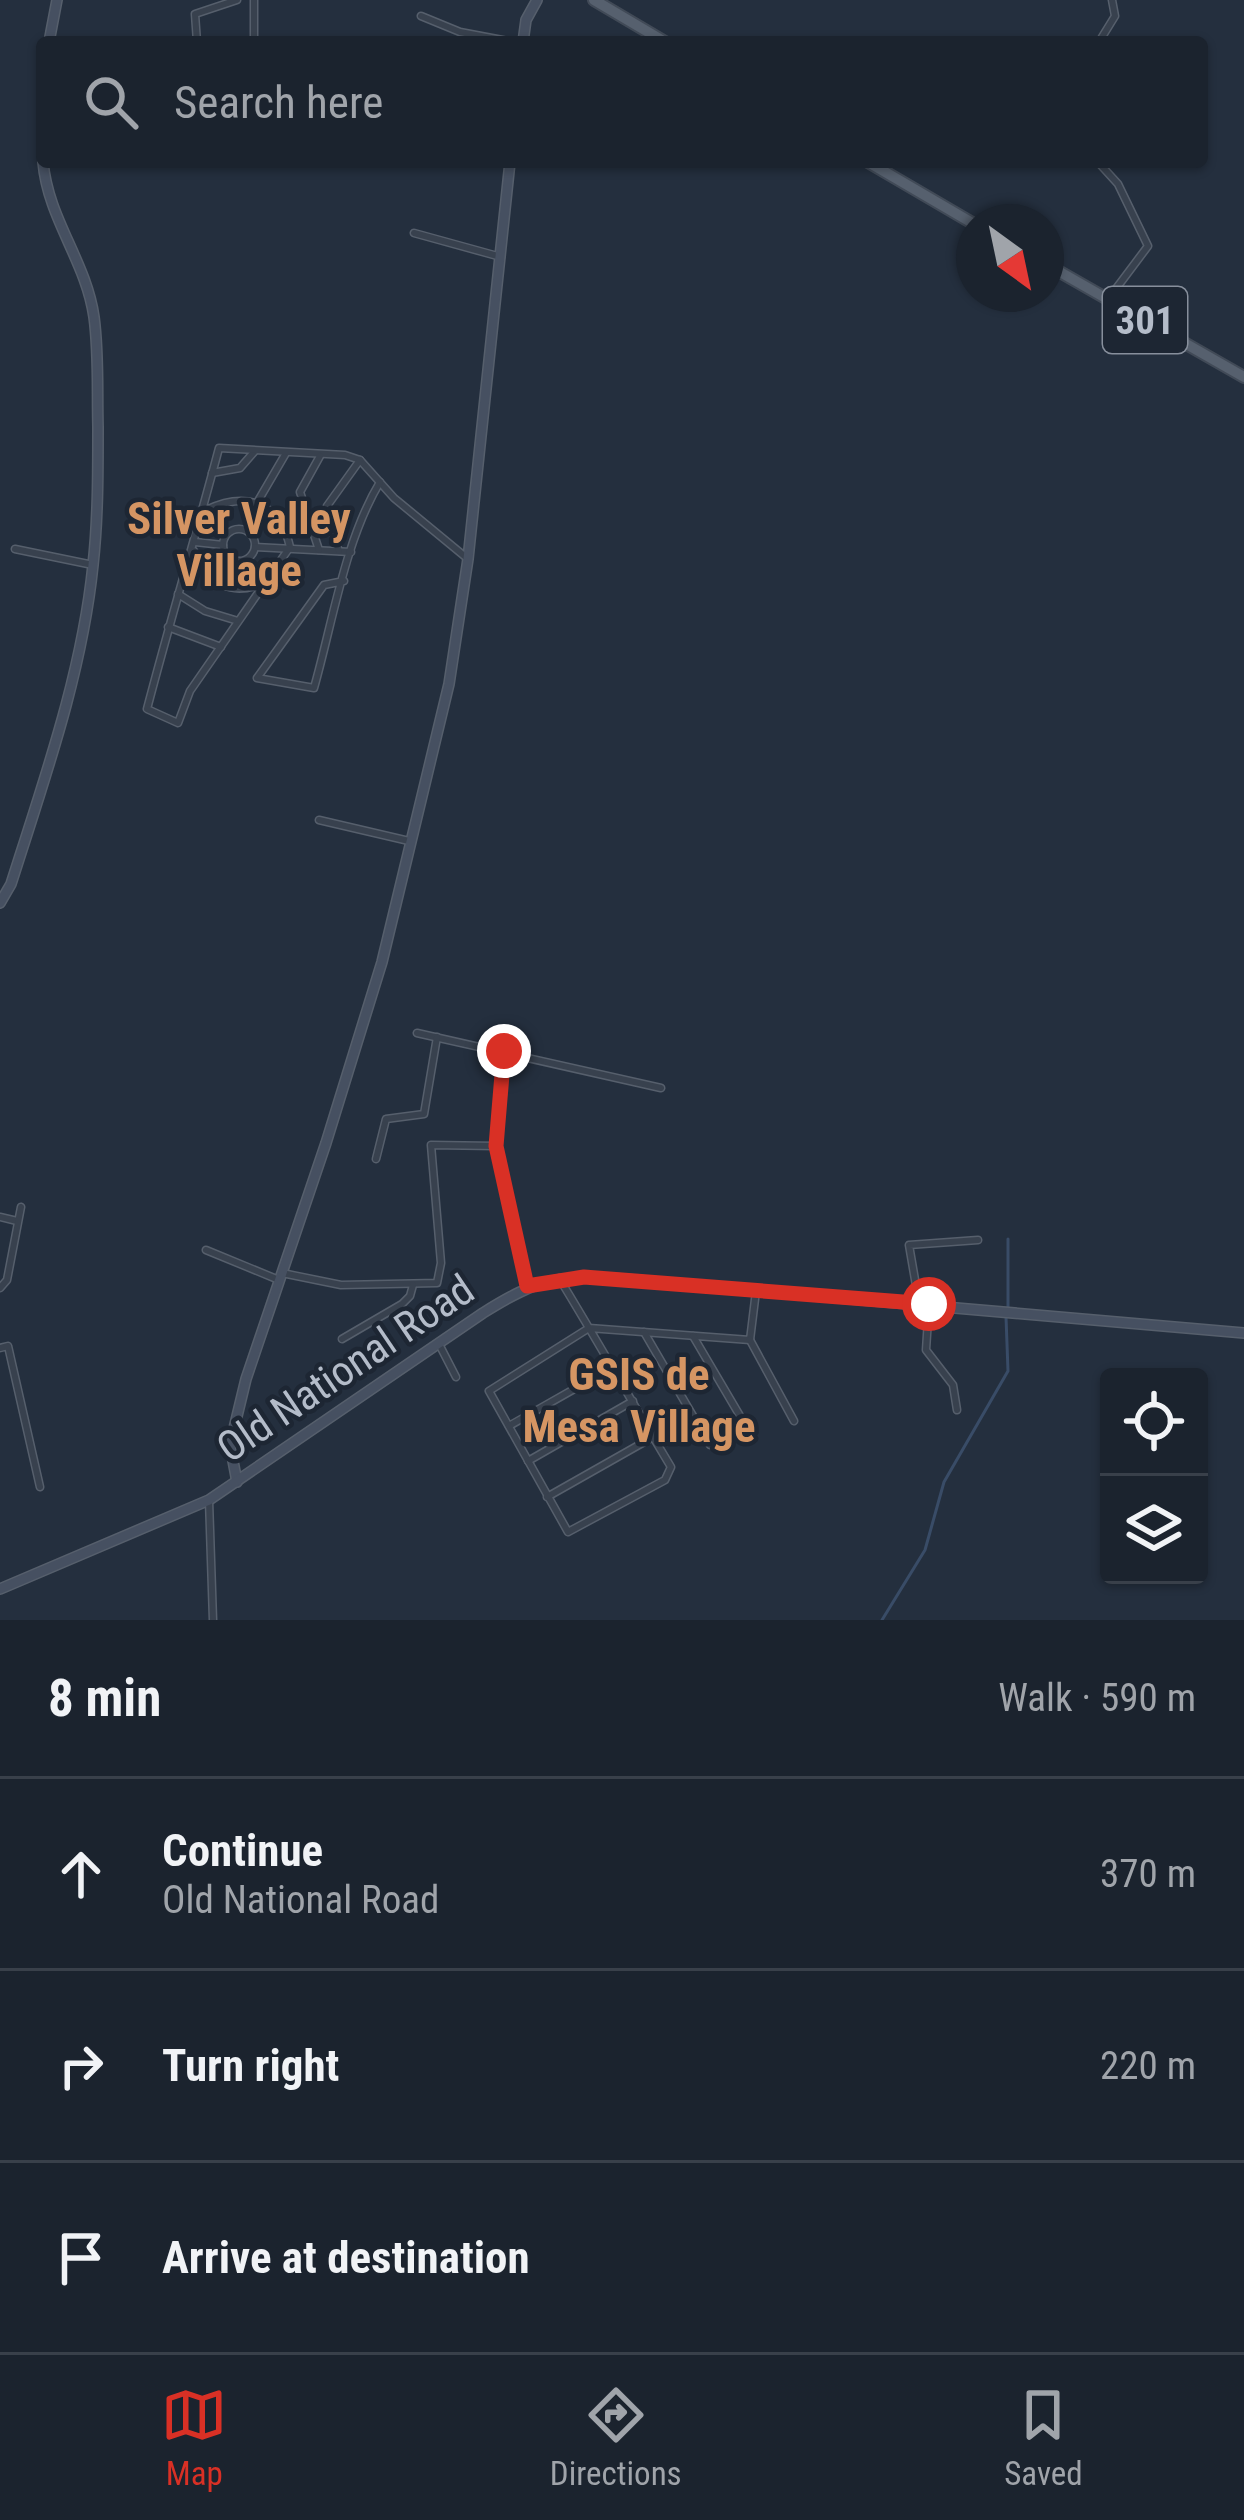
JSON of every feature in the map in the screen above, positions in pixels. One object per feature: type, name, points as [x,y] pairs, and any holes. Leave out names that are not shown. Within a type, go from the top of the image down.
[{"type":"main road","points":[[594,0],[654,36]]},
{"type":"main road","points":[[878,168],[956,213]]},
{"type":"main road","name":"301","points":[[1064,274],[1244,377]]},
{"type":"street","points":[[50,36],[57,0]]},
{"type":"street","points":[[192,0],[197,36]]},
{"type":"street","points":[[195,14],[237,0]]},
{"type":"street","points":[[254,0],[254,36]]},
{"type":"street","points":[[524,36],[537,0]]},
{"type":"street","points":[[1103,36],[1115,16],[1112,0]]},
{"type":"street","points":[[422,16],[481,36]]},
{"type":"street","points":[[0,903],[54,748],[82,638],[93,565],[98,446],[95,330],[82,271],[50,206],[44,168]]},
{"type":"street","points":[[237,1482],[230,1457],[234,1426],[382,962],[449,684],[468,559],[509,168]]},
{"type":"street","points":[[1103,168],[1118,184],[1148,246],[1109,298]]},
{"type":"street","points":[[414,233],[500,257]]},
{"type":"street","points":[[290,548],[190,691],[180,723],[148,709],[219,448],[345,455],[360,460],[394,498],[468,559]]},
{"type":"street","points":[[212,473],[240,468],[254,452]]},
{"type":"street","points":[[258,501],[286,453]]},
{"type":"street","points":[[319,550],[300,492],[320,456]]},
{"type":"street","points":[[339,551],[325,514],[360,460]]},
{"type":"street","points":[[344,581],[324,585],[257,678],[314,688],[344,581],[361,515],[380,482]]},
{"type":"street","points":[[206,509],[235,500],[258,501],[279,518],[290,548]]},
{"type":"street","points":[[240,529],[250,533],[255,547],[245,559],[235,560],[223,544],[227,535],[240,529]]},
{"type":"street","points":[[194,546],[223,544]]},
{"type":"street","points":[[194,546],[207,575],[226,588],[252,588],[267,581]]},
{"type":"street","points":[[255,547],[351,552]]},
{"type":"street","points":[[15,549],[93,565]]},
{"type":"street","points":[[178,594],[205,611],[238,621]]},
{"type":"street","points":[[169,627],[221,647]]},
{"type":"street","points":[[319,820],[413,842]]},
{"type":"street","points":[[417,1033],[661,1088]]},
{"type":"street","points":[[376,1160],[386,1119],[424,1114],[437,1037]]},
{"type":"street","points":[[504,1051],[496,1146],[527,1286]]},
{"type":"street","points":[[206,1250],[280,1277],[340,1285],[437,1283],[441,1277],[431,1144],[496,1146]]},
{"type":"street","points":[[0,1288],[7,1280],[21,1207]]},
{"type":"street","points":[[0,1217],[17,1221]]},
{"type":"street","points":[[957,1410],[953,1384],[926,1350],[924,1304],[909,1245],[978,1240]]},
{"type":"street","points":[[559,1278],[590,1328],[613,1366],[670,1471],[665,1480],[568,1532],[489,1391],[590,1328],[750,1340]]},
{"type":"street","name":"Old National Road","points":[[0,1589],[209,1500],[527,1286],[559,1278],[1014,1310],[1244,1333]]},
{"type":"street","points":[[342,1339],[402,1304],[413,1285]]},
{"type":"street","points":[[756,1291],[750,1340],[794,1421]]},
{"type":"street","points":[[644,1332],[710,1445]]},
{"type":"street","points":[[694,1336],[753,1438]]},
{"type":"street","points":[[439,1344],[456,1377]]},
{"type":"street","points":[[0,1348],[8,1346],[16,1372],[40,1487]]},
{"type":"street","points":[[509,1426],[613,1366]]},
{"type":"street","points":[[528,1461],[633,1401]]},
{"type":"street","points":[[547,1497],[653,1437]]},
{"type":"street","points":[[209,1500],[212,1620]]},
{"type":"waterway","points":[[1008,1239],[1008,1308]]},
{"type":"waterway","points":[[882,1620],[925,1550],[944,1482],[1008,1371],[1006,1317]]},
{"type":"district","name":"Silver Valley Village","points":[[239,544]]},
{"type":"district","name":"GSIS de Mesa Village","points":[[639,1400]]},
{"type":"route","points":[[504,1051],[496,1146],[527,1286],[584,1277],[929,1304]]}]
